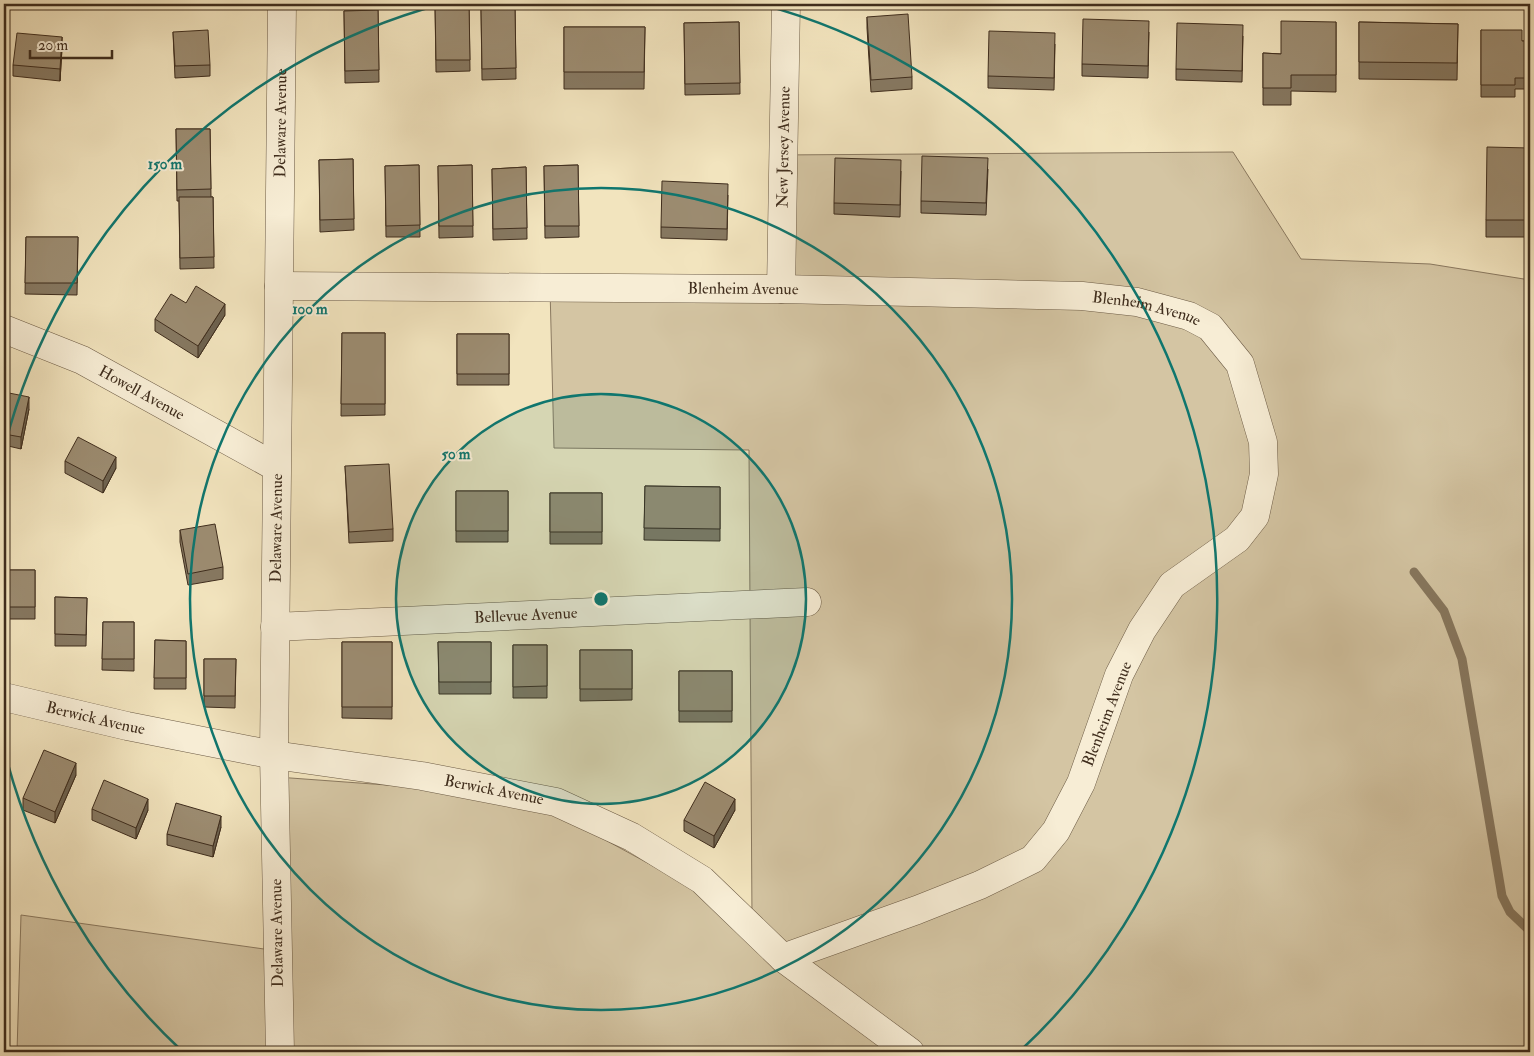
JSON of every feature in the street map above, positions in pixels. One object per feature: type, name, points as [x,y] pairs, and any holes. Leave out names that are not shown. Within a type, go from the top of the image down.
[{"type":"street","name":"Delaware Avenue","points":[[280,1052],[274,755],[282,4]]},
{"type":"street","name":"New Jersey Avenue","points":[[781,289],[786,4]]},
{"type":"street","name":"Blenheim Avenue","points":[[278,286],[781,289],[1082,296],[1137,302],[1189,316],[1210,327],[1240,364],[1263,442],[1264,474],[1255,516],[1237,539],[1172,585],[1142,630],[1119,675],[1081,783],[1056,831],[1033,859],[980,885],[926,907],[783,958]]},
{"type":"street","name":"Howell Avenue","points":[[4,329],[82,360],[276,467]]},
{"type":"street","name":"Bellevue Avenue","points":[[275,627],[807,602]]},
{"type":"street","name":"Berwick Avenue","points":[[4,697],[127,726],[274,755],[422,776],[556,802],[632,837],[702,880],[783,958],[910,1052]]},
{"type":"shaded area","points":[[1233,152],[1301,259],[1430,264],[1530,280],[1530,1052],[17,1052],[21,915],[264,949],[277,777],[523,795],[752,920],[749,450],[554,448],[550,288],[781,288],[776,155]]},
{"type":"building","points":[[435,4],[469,4],[470,60],[436,60]]},
{"type":"building","points":[[515,8],[516,68],[482,69],[481,9]]},
{"type":"building","points":[[378,10],[379,70],[345,71],[344,11]]},
{"type":"building","points":[[908,14],[912,77],[871,80],[867,17]]},
{"type":"building","points":[[1083,19],[1149,21],[1148,66],[1082,64]]},
{"type":"building","points":[[1281,21],[1336,22],[1336,75],[1291,75],[1291,88],[1263,88],[1263,53],[1281,54]]},
{"type":"building","points":[[739,22],[740,83],[685,84],[684,23]]},
{"type":"building","points":[[1359,22],[1458,24],[1457,63],[1359,62]]},
{"type":"building","points":[[1177,23],[1243,25],[1242,71],[1176,69]]},
{"type":"building","points":[[564,27],[645,27],[644,72],[564,72]]},
{"type":"building","points":[[208,30],[210,65],[175,66],[173,32]]},
{"type":"building","points":[[1481,30],[1522,30],[1522,41],[1530,41],[1530,78],[1515,78],[1515,85],[1481,85]]},
{"type":"building","points":[[989,31],[1055,33],[1054,78],[988,76]]},
{"type":"building","points":[[17,33],[62,37],[60,69],[13,65]]},
{"type":"building","points":[[176,129],[210,129],[211,189],[177,190]]},
{"type":"building","points":[[1487,147],[1530,148],[1530,220],[1486,220]]},
{"type":"building","points":[[922,156],[988,158],[986,203],[921,201]]},
{"type":"building","points":[[835,158],[901,160],[900,205],[834,203]]},
{"type":"building","points":[[353,159],[354,219],[320,220],[319,160]]},
{"type":"building","points":[[419,165],[420,225],[386,226],[385,166]]},
{"type":"building","points":[[472,165],[473,226],[439,226],[438,166]]},
{"type":"building","points":[[578,165],[579,226],[545,226],[544,166]]},
{"type":"building","points":[[526,167],[527,228],[493,229],[492,169]]},
{"type":"building","points":[[662,181],[728,184],[727,229],[661,227]]},
{"type":"building","points":[[179,197],[213,197],[214,257],[180,258]]},
{"type":"building","points":[[26,237],[78,237],[77,283],[25,283]]},
{"type":"building","points":[[196,286],[225,304],[198,346],[155,319],[171,294],[186,303]]},
{"type":"building","points":[[342,333],[385,333],[385,404],[341,404]]},
{"type":"building","points":[[457,334],[509,334],[509,374],[457,374]]},
{"type":"building","points":[[4,392],[29,397],[21,437],[4,434]]},
{"type":"building","points":[[78,437],[116,457],[103,481],[65,461]]},
{"type":"building","points":[[389,464],[393,529],[349,532],[345,466]]},
{"type":"building","points":[[645,486],[720,487],[720,529],[644,528]]},
{"type":"building","points":[[456,491],[508,491],[508,531],[456,531]]},
{"type":"building","points":[[550,493],[602,493],[602,532],[550,532]]},
{"type":"building","points":[[215,524],[223,567],[188,574],[180,530]]},
{"type":"building","points":[[4,570],[35,570],[35,607],[4,607]]},
{"type":"building","points":[[55,597],[87,598],[86,635],[55,634]]},
{"type":"building","points":[[103,622],[134,622],[134,659],[102,659]]},
{"type":"building","points":[[155,640],[186,641],[186,678],[154,678]]},
{"type":"building","points":[[342,642],[392,642],[392,707],[342,707]]},
{"type":"building","points":[[438,642],[491,642],[491,682],[439,682]]},
{"type":"building","points":[[513,645],[547,645],[547,686],[513,687]]},
{"type":"building","points":[[580,650],[632,650],[632,689],[580,689]]},
{"type":"building","points":[[204,659],[236,659],[235,696],[204,696]]},
{"type":"building","points":[[679,671],[732,671],[732,711],[679,711]]},
{"type":"building","points":[[44,750],[76,763],[55,812],[23,798]]},
{"type":"building","points":[[104,780],[148,799],[136,828],[92,809]]},
{"type":"building","points":[[705,782],[735,799],[714,836],[684,820]]},
{"type":"building","points":[[176,803],[221,816],[213,846],[167,834]]},
{"type":"waterway","points":[[1414,572],[1444,611],[1462,659],[1502,896],[1510,912],[1530,931]]}]
